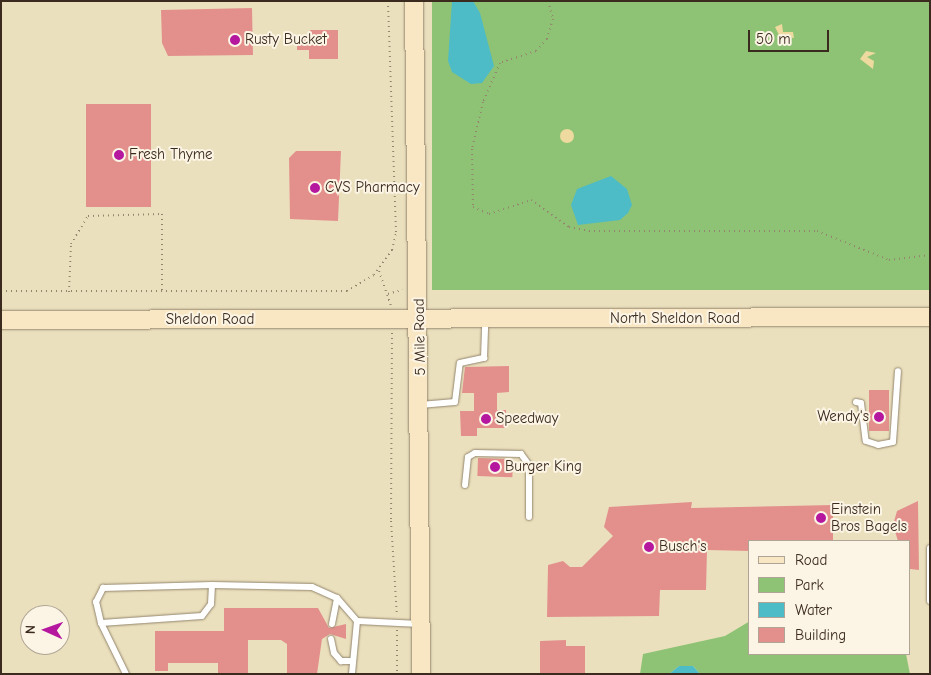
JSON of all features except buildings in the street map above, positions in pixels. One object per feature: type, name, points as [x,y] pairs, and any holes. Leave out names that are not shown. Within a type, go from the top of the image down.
[{"type":"main road","name":"5 Mile Road","points":[[414,1],[420,320],[421,674]]},
{"type":"main road","name":"North Sheldon Road","points":[[420,320],[930,317]]},
{"type":"main road","name":"Sheldon Road","points":[[1,320],[420,320]]},
{"type":"lane","points":[[420,405],[455,402],[460,363],[484,358],[485,320]]},
{"type":"lane","points":[[856,402],[861,403],[866,441],[878,445],[893,442],[898,371]]},
{"type":"lane","points":[[465,485],[466,465],[475,453],[521,454],[529,465],[529,517]]},
{"type":"lane","points":[[930,548],[930,601]]},
{"type":"lane","points":[[126,674],[101,622],[96,602],[103,588],[212,585],[312,587],[337,598],[357,621],[397,625],[421,624]]},
{"type":"lane","points":[[101,622],[202,616],[211,604],[212,585]]},
{"type":"lane","points":[[332,624],[337,598]]},
{"type":"lane","points":[[352,674],[351,661],[357,621]]},
{"type":"lane","points":[[331,639],[334,653],[341,661],[351,661]]},
{"type":"path","points":[[1,291],[347,291],[379,272],[396,232],[388,1]]},
{"type":"path","points":[[548,1],[552,19],[547,39],[536,51],[500,63],[483,102],[472,149],[473,207],[489,214],[531,200],[569,226],[589,231],[817,231],[889,260],[930,254]]},
{"type":"path","points":[[69,292],[70,244],[88,216],[162,214],[162,292]]},
{"type":"path","points":[[379,272],[390,300]]},
{"type":"path","points":[[388,294],[403,290]]},
{"type":"path","points":[[392,336],[391,521],[397,625],[397,674]]},
{"type":"green space","points":[[432,1],[930,1],[930,290],[432,290]]},
{"type":"green space","points":[[748,622],[748,655],[906,655],[910,674],[700,674],[693,666],[679,666],[669,674],[640,674],[643,654],[725,636]]},
{"type":"sand","points":[[782,24],[783,32],[793,32],[794,38],[779,35],[775,27]]},
{"type":"sand","points":[[866,51],[876,53],[867,57],[874,61],[873,69],[860,59]]},
{"type":"sand","points":[[564,129],[570,129],[574,136],[570,143],[564,143],[560,139],[560,133]]},
{"type":"water","points":[[452,1],[473,1],[480,13],[494,66],[482,83],[471,84],[452,72],[448,61]]},
{"type":"water","points":[[611,176],[627,189],[632,205],[628,213],[620,220],[578,225],[571,205],[577,189]]},
{"type":"water","points":[[679,666],[693,666],[700,674],[669,674]]},
{"type":"place","name":"Rusty Bucket","points":[[235,40]]},
{"type":"place","name":"Fresh Thyme","points":[[119,155]]},
{"type":"place","name":"CVS Pharmacy","points":[[315,188]]},
{"type":"place","name":"Wendy's","points":[[879,417]]},
{"type":"place","name":"Speedway","points":[[486,419]]},
{"type":"place","name":"Burger King","points":[[495,467]]},
{"type":"place","name":"Einstein Bros Bagels","points":[[821,518]]},
{"type":"place","name":"Busch's","points":[[649,547]]}]
